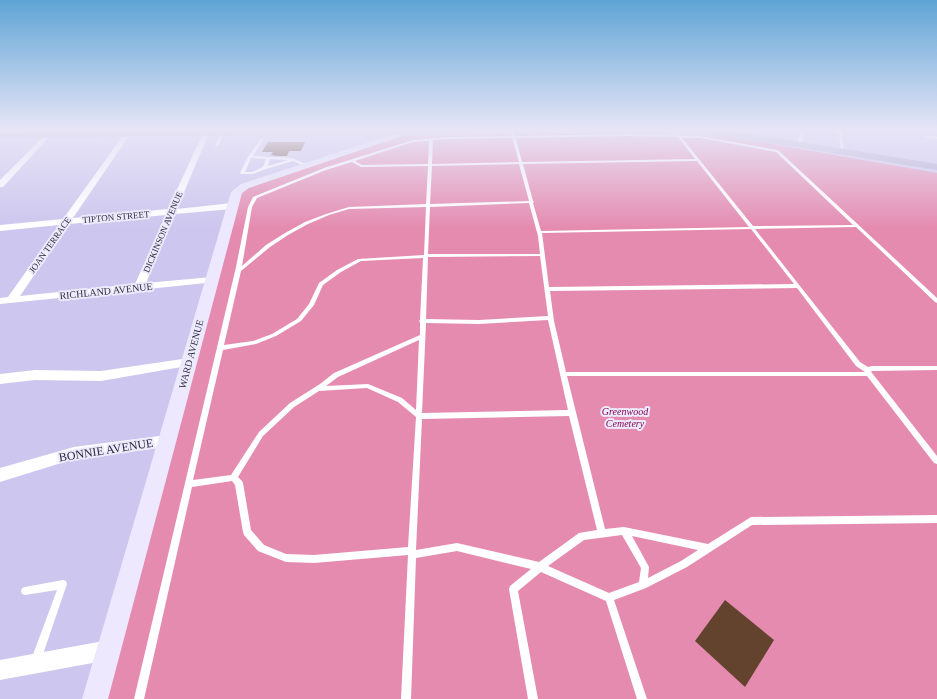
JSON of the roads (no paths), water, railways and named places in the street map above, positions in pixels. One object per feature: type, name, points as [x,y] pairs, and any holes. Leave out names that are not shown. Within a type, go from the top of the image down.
[{"type":"main road","points":[[910,163],[937,167]]},
{"type":"street","points":[[0,185],[21,163]]},
{"type":"street","name":"JOAN TERRACE","points":[[11,300],[108,163]]},
{"type":"street","name":"DICKINSON AVENUE","points":[[139,287],[193,163]]},
{"type":"street","name":"WARD AVENUE","points":[[95,699],[235,195],[240,189],[302,163]]},
{"type":"street","name":"TIPTON STREET","points":[[0,228],[232,206]]},
{"type":"street","name":"RICHLAND AVENUE","points":[[0,301],[212,280]]},
{"type":"street","points":[[0,379],[36,375],[101,376],[189,362]]},
{"type":"street","name":"BONNIE AVENUE","points":[[0,475],[74,453],[167,441]]},
{"type":"street","points":[[0,670],[109,650]]},
{"type":"lane","points":[[247,163],[242,173],[253,173],[265,168],[302,163]]},
{"type":"lane","points":[[265,168],[267,163]]},
{"type":"lane","points":[[139,699],[239,270],[250,207],[255,197],[324,169],[344,163]]},
{"type":"lane","points":[[356,163],[361,166],[582,163]]},
{"type":"lane","points":[[700,163],[858,364],[868,372],[937,461]]},
{"type":"lane","points":[[789,163],[937,301]]},
{"type":"lane","points":[[521,164],[539,232],[551,318],[563,374],[602,534]]},
{"type":"lane","points":[[406,699],[429,165]]},
{"type":"lane","points":[[239,270],[281,237],[332,212],[348,208],[532,202]]},
{"type":"lane","points":[[539,232],[752,228],[768,226],[857,226]]},
{"type":"lane","points":[[221,348],[254,343],[274,335],[299,320],[311,305],[321,284],[352,263],[369,258],[543,255]]},
{"type":"lane","points":[[547,289],[798,286]]},
{"type":"lane","points":[[422,321],[479,322],[551,318]]},
{"type":"lane","points":[[233,478],[260,434],[292,405],[318,389],[336,375],[422,336]]},
{"type":"lane","points":[[563,374],[868,372],[872,368],[937,368]]},
{"type":"lane","points":[[318,389],[368,386],[400,400],[419,416],[572,413]]},
{"type":"lane","points":[[189,484],[233,478],[240,483],[247,532],[261,548],[286,558],[314,559],[412,553],[457,547],[540,567],[610,598],[643,585],[684,564],[751,521],[937,519]]},
{"type":"lane","points":[[624,531],[645,567],[643,585]]},
{"type":"lane","points":[[533,699],[513,589],[582,536],[624,531],[708,548]]},
{"type":"lane","points":[[25,591],[63,584],[35,663]]},
{"type":"lane","points":[[610,598],[642,699]]},
{"type":"park label","name":"Greenwood Cemetery","points":[[625,416]]}]
